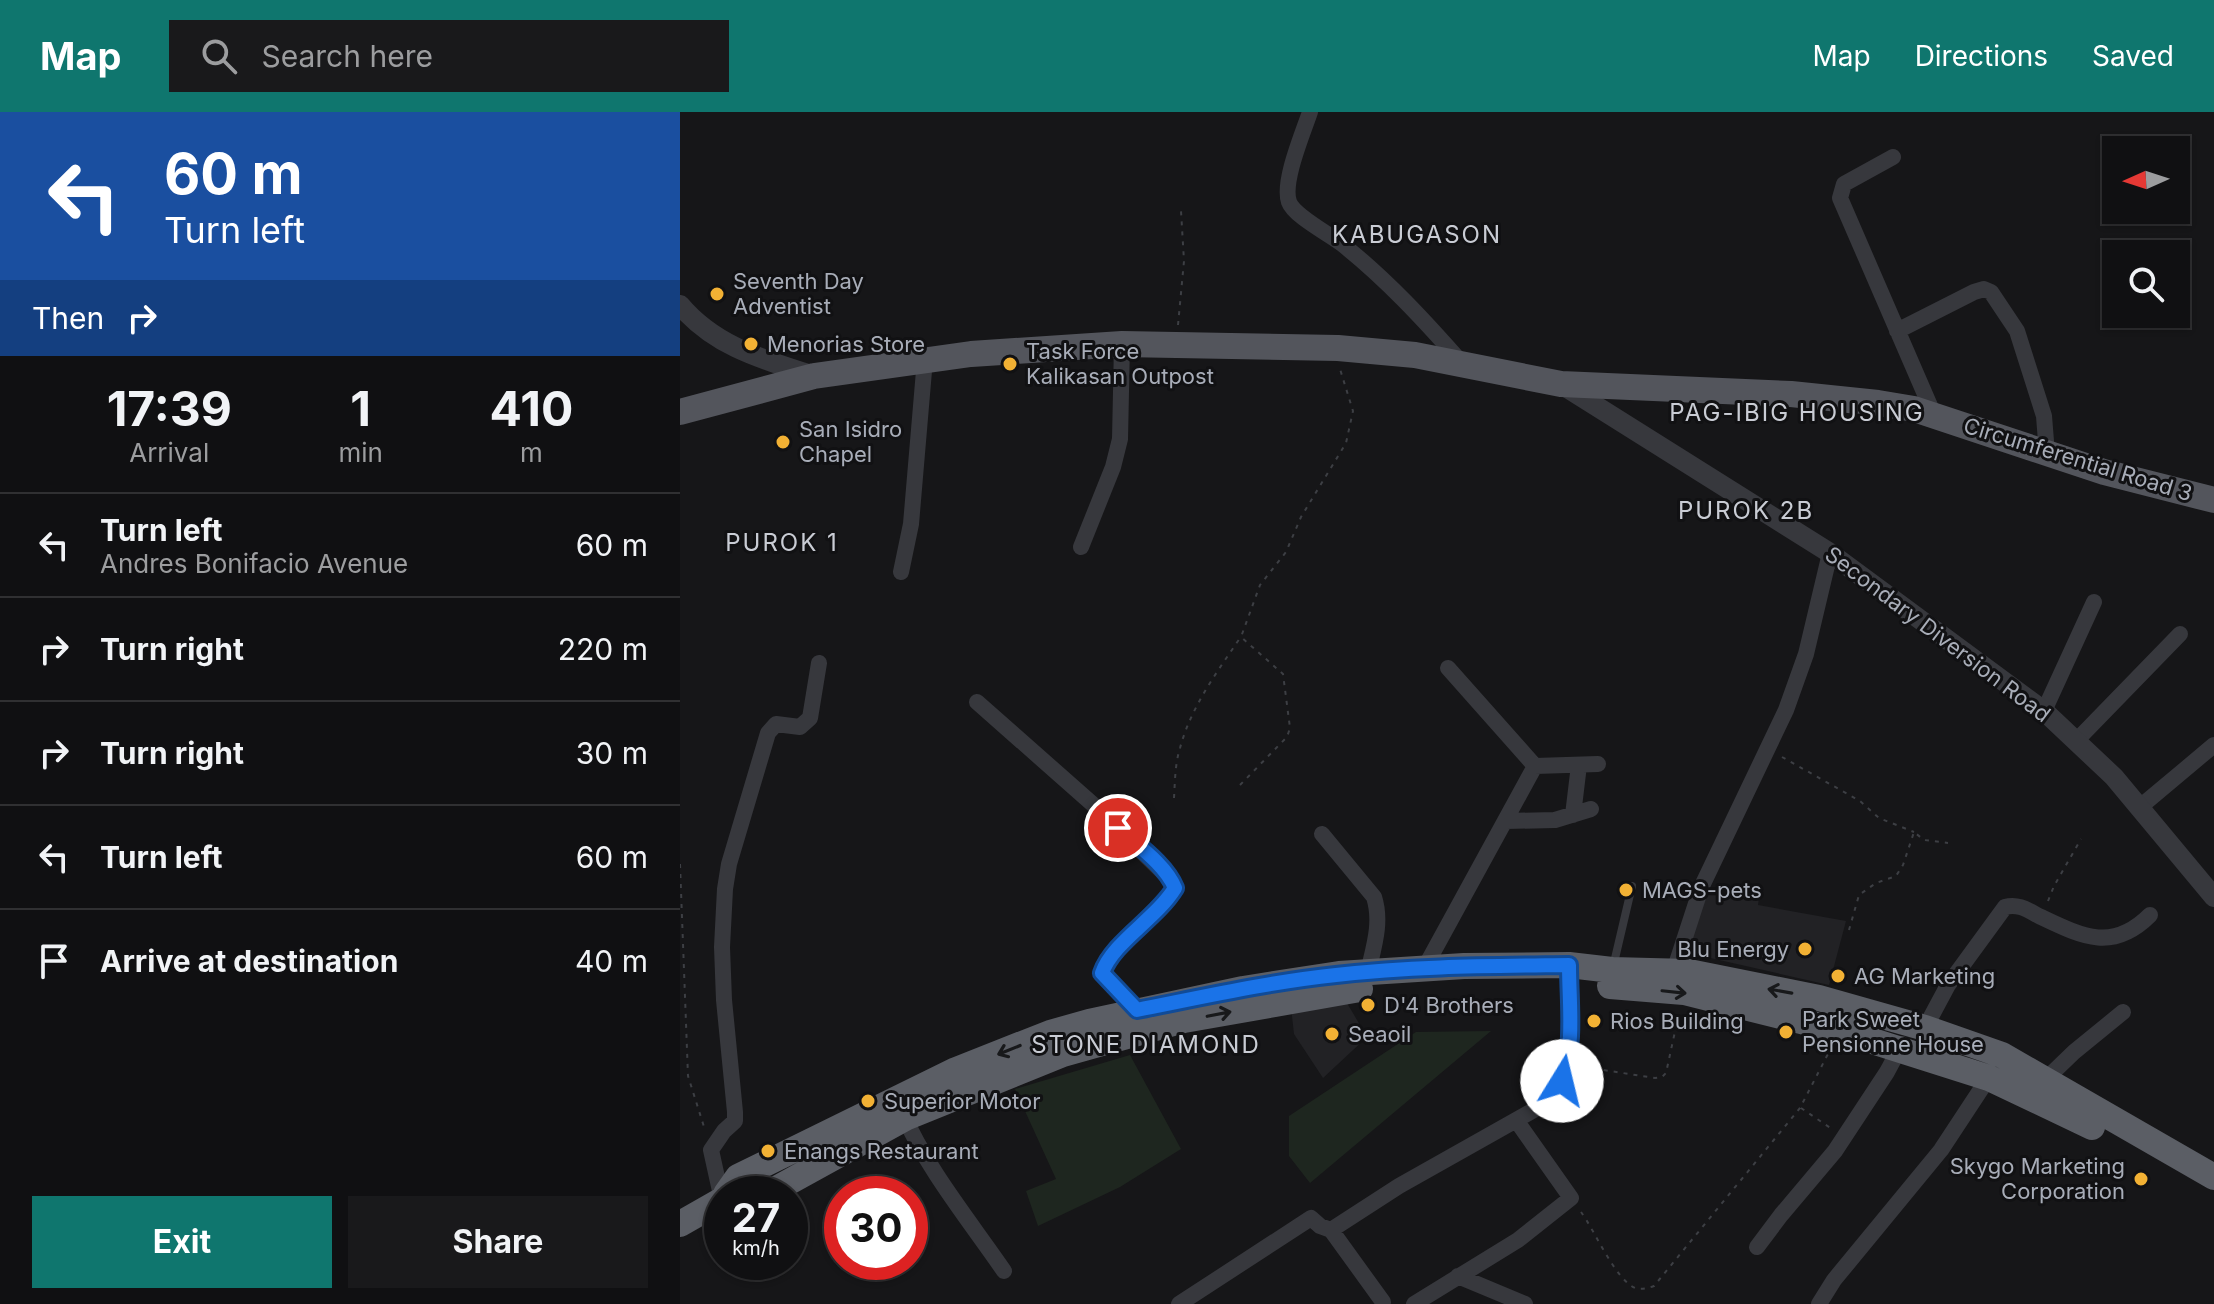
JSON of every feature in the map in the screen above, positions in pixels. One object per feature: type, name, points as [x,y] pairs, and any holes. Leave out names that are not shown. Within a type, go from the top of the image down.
[{"type":"highway","points":[[795,1176],[956,1070],[1050,1033],[1137,1010],[1243,989],[1425,967],[1679,981],[1900,1049],[1995,1066],[2045,1080],[2214,1177]]},
{"type":"highway","points":[[740,1176],[841,1126],[1063,1054],[1184,1020],[1398,983],[1612,970],[1819,998],[1918,1026],[1995,1066],[2083,1122],[2214,1197]]},
{"type":"main road","name":"Secondary Diversion Road","points":[[680,412],[814,376],[925,359],[1122,344],[1380,351],[1462,363],[1561,384]]},
{"type":"main road","name":"Circumferential Road 3","points":[[1561,384],[1835,397],[1914,409],[2104,472],[2214,500]]},
{"type":"street","points":[[1310,112],[1287,190],[1292,208],[1341,243],[1390,287],[1462,363]]},
{"type":"street","points":[[1893,157],[1844,184],[1840,198],[1934,415]]},
{"type":"street","points":[[1897,331],[1974,292],[1984,289],[1991,292],[2017,331],[2044,416],[2047,454]]},
{"type":"street","points":[[680,305],[701,327],[726,344],[814,376]]},
{"type":"street","points":[[1081,547],[1113,467],[1120,439],[1122,344]]},
{"type":"street","points":[[901,572],[911,524],[925,359]]},
{"type":"street","name":"Secondary Diversion Road","points":[[1561,384],[1830,553],[2044,711],[2077,740],[2140,807],[2214,897]]},
{"type":"street","points":[[1679,981],[1701,888],[1786,710],[1806,654],[1830,553]]},
{"type":"street","points":[[2044,711],[2094,602]]},
{"type":"street","points":[[2077,740],[2180,634]]},
{"type":"street","points":[[717,1176],[711,1150],[735,1121],[726,1037],[722,947],[729,864],[768,733],[776,724],[800,727],[810,718],[819,663]]},
{"type":"street","points":[[1448,668],[1535,766],[1598,764]]},
{"type":"street","points":[[977,702],[1108,818],[1172,881],[1175,888],[1168,900],[1107,959],[1102,973],[1137,1010]]},
{"type":"street","points":[[2140,807],[2214,745]]},
{"type":"street","points":[[1573,815],[1579,765]]},
{"type":"street","points":[[1425,967],[1535,766]]},
{"type":"street","points":[[1506,821],[1542,821],[1591,809]]},
{"type":"street","points":[[1322,834],[1374,897],[1378,909],[1378,930],[1368,972]]},
{"type":"street","points":[[1757,1247],[1844,1137],[1900,1049],[2005,907],[2024,908],[2100,939],[2129,933],[2150,915]]},
{"type":"street","points":[[1331,1230],[1399,1186],[1541,1106],[1553,1094],[1562,1081],[1567,1064],[1571,998],[1569,974]]},
{"type":"street","points":[[2045,1080],[2123,1012]]},
{"type":"street","points":[[1819,1304],[1834,1280],[1941,1150],[1995,1066]]},
{"type":"street","points":[[901,1109],[937,1174],[1004,1271]]},
{"type":"street","points":[[1414,1304],[1531,1231],[1571,1198],[1516,1120]]},
{"type":"street","points":[[1179,1304],[1311,1218],[1331,1230],[1383,1303]]},
{"type":"street","points":[[1458,1276],[1525,1304]]},
{"type":"lane","points":[[1612,970],[1632,886]]},
{"type":"path","points":[[1176,345],[1184,261],[1181,211]]},
{"type":"path","points":[[1174,798],[1180,747],[1192,715],[1206,688],[1241,637],[1260,585],[1286,552],[1301,517],[1346,443],[1353,411],[1342,376],[1338,348]]},
{"type":"path","points":[[1240,785],[1287,737],[1290,728],[1283,674],[1241,637]]},
{"type":"path","points":[[1767,748],[1860,801],[1879,818],[1914,832],[1924,840],[1948,843]]},
{"type":"path","points":[[1849,930],[1859,895],[1876,883],[1896,876],[1914,832]]},
{"type":"path","points":[[2043,918],[2054,886],[2081,839]]},
{"type":"path","points":[[680,864],[688,1076],[711,1150]]},
{"type":"path","points":[[1567,1064],[1662,1077],[1666,1073],[1679,981]]},
{"type":"path","points":[[1571,1198],[1622,1279],[1635,1288],[1654,1286],[1800,1108],[1841,1031]]},
{"type":"path","points":[[1800,1108],[1844,1137]]},
{"type":"shaded area","points":[[1701,895],[1759,897],[1758,905],[1846,921],[1829,985],[1684,952]]},
{"type":"shaded area","points":[[1347,1003],[1367,1037],[1323,1078],[1294,1034],[1291,1007]]},
{"type":"shaded area","points":[[1491,1031],[1310,1183],[1289,1156],[1289,1116],[1416,1032]]},
{"type":"shaded area","points":[[1130,1055],[1181,1149],[1120,1187],[1038,1226],[1026,1191],[1056,1179],[1015,1089]]},
{"type":"place","name":"Seventh Day Adventist","points":[[717,294]]},
{"type":"place","name":"Menorias Store","points":[[751,344]]},
{"type":"place","name":"Task Force Kalikasan Outpost","points":[[1010,364]]},
{"type":"place","name":"San Isidro Chapel","points":[[783,442]]},
{"type":"place","name":"MAGS-pets","points":[[1626,890]]},
{"type":"place","name":"Blu Energy","points":[[1805,949]]},
{"type":"place","name":"AG Marketing","points":[[1838,976]]},
{"type":"place","name":"D'4 Brothers","points":[[1368,1005]]},
{"type":"place","name":"Rios Building","points":[[1594,1021]]},
{"type":"place","name":"Park Sweet Pensionne House","points":[[1786,1032]]},
{"type":"place","name":"Seaoil","points":[[1332,1034]]},
{"type":"place","name":"Superior Motor","points":[[868,1101]]},
{"type":"place","name":"Enangs Restaurant","points":[[768,1151]]},
{"type":"place","name":"Skygo Marketing Corporation","points":[[2141,1179]]},
{"type":"district","name":"KABUGASON","points":[[1417,234]]},
{"type":"district","name":"PAG-IBIG HOUSING","points":[[1797,412]]},
{"type":"district","name":"PUROK 2B","points":[[1746,510]]},
{"type":"district","name":"PUROK 1","points":[[782,542]]},
{"type":"district","name":"STONE DIAMOND","points":[[1146,1044]]},
{"type":"route","points":[[1118,828],[1154,861],[1175,888],[1147,923],[1107,959],[1102,973],[1137,1010],[1339,974],[1425,967],[1569,965],[1570,1026],[1567,1064],[1562,1081]]}]
